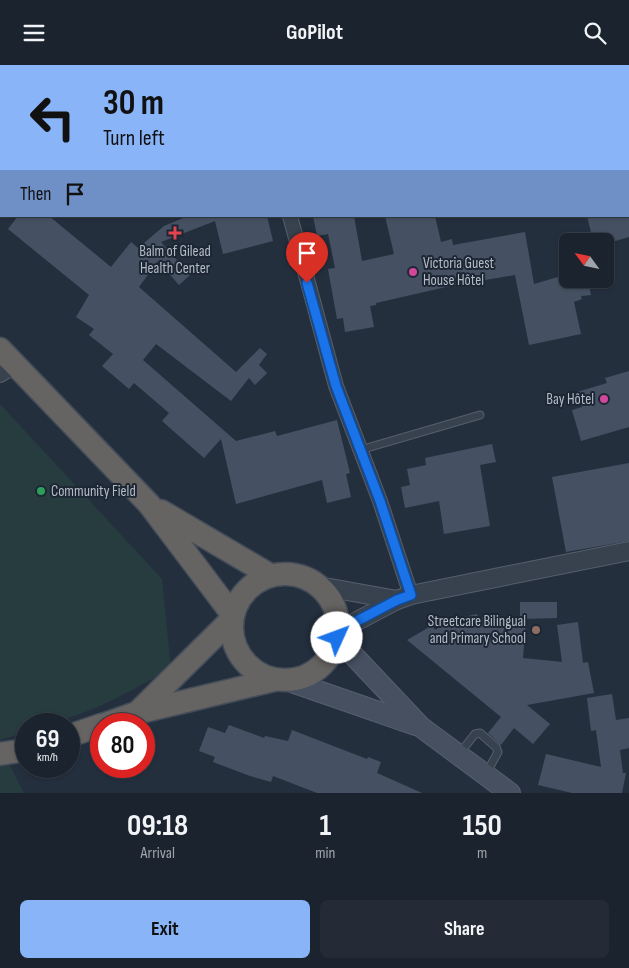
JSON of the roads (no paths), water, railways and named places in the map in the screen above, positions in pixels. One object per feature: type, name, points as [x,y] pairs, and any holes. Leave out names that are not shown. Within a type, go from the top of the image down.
[{"type":"highway","points":[[0,349],[9,370],[150,504],[232,617],[232,640],[240,659],[255,673],[282,680]]},
{"type":"highway","points":[[150,504],[270,575]]},
{"type":"highway","points":[[288,573],[305,577],[319,586],[330,599],[337,614],[338,635],[331,654],[320,667],[305,676],[136,713],[232,617],[246,589],[270,575],[288,573]]},
{"type":"highway","points":[[0,754],[15,752]]},
{"type":"main road","points":[[338,635],[420,727],[510,793]]},
{"type":"main road","points":[[282,680],[420,727]]},
{"type":"street","points":[[290,217],[336,386],[380,501],[404,597]]},
{"type":"street","points":[[338,635],[404,597],[629,551]]},
{"type":"street","points":[[319,586],[404,597]]},
{"type":"lane","points":[[360,450],[480,415]]},
{"type":"lane","points":[[459,754],[475,734],[480,733],[496,747],[498,752],[486,775]]},
{"type":"place","name":"Balm of Gilead Health Center","points":[[175,233]]},
{"type":"place","name":"Victoria Guest House Hôtel","points":[[413,272]]},
{"type":"place","name":"Bay Hôtel","points":[[604,399]]},
{"type":"place","name":"Community Field","points":[[41,491]]},
{"type":"place","name":"Streetcare Bilingual and Primary School","points":[[536,630]]}]
